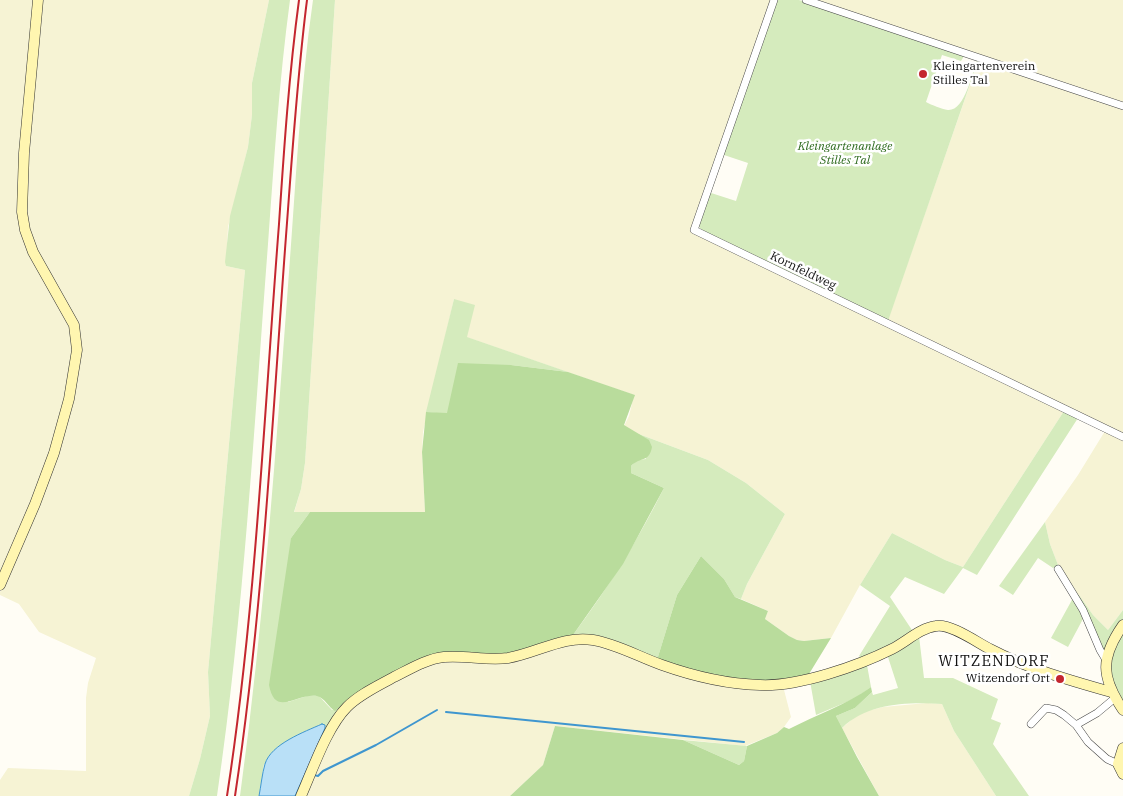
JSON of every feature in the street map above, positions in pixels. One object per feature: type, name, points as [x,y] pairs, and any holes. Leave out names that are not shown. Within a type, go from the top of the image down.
[{"type":"street","points":[[0,585],[40,492],[54,453],[69,399],[77,350],[74,325],[33,252],[25,230],[22,212],[24,153],[38,0]]},
{"type":"street","name":"Kornfeldweg","points":[[774,0],[694,230],[1123,437]]},
{"type":"street","points":[[806,0],[1123,106]]},
{"type":"street","points":[[1058,569],[1083,610],[1106,660]]},
{"type":"street","points":[[1123,625],[1112,644],[1106,660],[1106,676],[1113,695],[1123,710]]},
{"type":"street","points":[[301,796],[331,729],[340,715],[350,704],[372,690],[411,668],[436,659],[451,657],[507,658],[570,640],[586,639],[611,645],[660,665],[687,673],[749,684],[782,684],[804,680],[867,660],[898,646],[930,628],[942,626],[1005,656],[1113,695]]},
{"type":"street","points":[[1076,725],[1097,713],[1113,695]]},
{"type":"street","points":[[1031,724],[1043,709],[1050,708],[1064,715],[1076,725],[1088,742],[1121,769]]},
{"type":"street","points":[[1121,769],[1123,748]]},
{"type":"shaded area","points":[[0,0],[35,0],[20,212],[73,333],[72,371],[46,467],[0,578]]},
{"type":"shaded area","points":[[40,0],[269,0],[252,83],[252,115],[248,147],[228,227],[226,266],[245,270],[208,672],[210,716],[189,796],[0,796],[0,780],[8,768],[86,771],[86,698],[88,683],[96,658],[39,632],[19,604],[0,595],[33,517],[80,351],[30,236],[24,202]]},
{"type":"shaded area","points":[[335,0],[771,0],[691,231],[886,325],[980,56],[812,0],[1123,0],[1123,610],[1108,630],[1093,615],[1079,595],[1075,593],[1058,565],[1050,544],[1045,522],[1078,475],[1105,431],[1064,411],[963,567],[892,533],[860,585],[831,638],[797,640],[765,619],[768,611],[741,599],[747,584],[785,514],[746,483],[708,460],[636,433],[624,426],[629,416],[634,395],[466,337],[454,299],[423,432],[425,512],[294,513],[301,489],[305,463]]},
{"type":"shaded area","points":[[578,642],[783,686],[791,717],[777,733],[745,746],[555,726],[543,765],[510,796],[305,796],[334,730],[356,703],[428,663]]},
{"type":"shaded area","points":[[927,703],[942,704],[954,731],[996,796],[879,796],[842,728],[857,715],[867,711],[883,707]]},
{"type":"green space","points":[[269,0],[290,0],[277,122],[241,589],[217,796],[189,796],[210,716],[208,672],[245,270],[226,266],[225,262],[230,216],[248,147],[252,115],[252,83]]},
{"type":"green space","points":[[313,0],[335,0],[305,463],[301,489],[294,512],[310,512],[291,538],[288,702],[307,696],[319,696],[332,710],[338,709],[297,796],[295,796],[305,774],[264,764],[259,796],[240,796],[263,600],[302,102]]},
{"type":"green space","name":"Kleingartenanlage Stilles Tal","points":[[777,0],[799,0],[964,56],[961,61],[942,55],[926,102],[942,109],[954,109],[959,104],[967,90],[978,61],[888,321],[702,232],[698,224],[708,192],[736,201],[748,163],[724,155],[712,185]]},
{"type":"green space","points":[[454,299],[475,305],[467,337],[568,372],[511,365],[447,414],[426,412]]},
{"type":"green space","points":[[458,363],[511,365],[568,372],[635,395],[624,425],[649,440],[652,447],[647,457],[631,466],[631,473],[664,488],[623,564],[573,635],[506,655],[450,653],[352,697],[335,711],[317,696],[309,696],[287,702],[276,700],[272,695],[269,685],[291,538],[310,512],[425,512],[422,452],[426,412],[447,413]]},
{"type":"green space","points":[[1064,411],[1078,418],[977,575],[963,568],[944,594],[905,577],[890,597],[914,633],[861,658],[859,656],[890,606],[860,585],[892,533],[963,567]]},
{"type":"green space","points":[[636,433],[708,460],[746,483],[785,514],[747,584],[741,599],[735,597],[724,579],[701,556],[677,595],[657,660],[573,635],[622,563],[664,488],[631,473],[631,466],[637,460],[646,459],[648,440]]},
{"type":"green space","points":[[1045,522],[1050,544],[1058,565],[1053,568],[1038,558],[1013,595],[999,586]]},
{"type":"green space","points":[[701,556],[724,579],[735,597],[768,611],[765,619],[789,636],[804,641],[831,638],[809,674],[779,680],[736,680],[657,660],[677,595]]},
{"type":"green space","points":[[1075,593],[1079,595],[1093,615],[1108,630],[1123,610],[1123,619],[1105,651],[1101,649]]},
{"type":"green space","points":[[1073,598],[1084,617],[1068,647],[1051,638]]},
{"type":"green space","points":[[1123,631],[1123,705],[1113,686],[1110,668],[1113,650]]},
{"type":"green space","points":[[919,636],[924,678],[953,678],[998,699],[991,719],[1001,723],[993,744],[1029,796],[996,796],[954,731],[942,704],[915,703],[876,709],[864,713],[842,728],[836,716],[855,708],[872,692],[873,695],[898,688],[887,654]]},
{"type":"green space","points":[[867,665],[871,687],[856,698],[816,715],[810,681]]},
{"type":"green space","points":[[871,687],[872,692],[855,708],[836,716],[879,796],[510,796],[543,765],[555,726],[683,740],[739,765],[744,761],[747,746],[777,733],[784,727],[789,729],[831,710]]},
{"type":"green space","points":[[683,740],[747,746],[744,761],[739,765]]},
{"type":"water","points":[[322,724],[325,725],[325,728],[295,796],[259,796],[265,764],[274,750],[298,735]]},
{"type":"waterway","points":[[314,775],[318,776],[323,771],[376,745],[437,710]]},
{"type":"waterway","points":[[446,712],[744,742]]},
{"type":"railway","points":[[227,796],[237,725],[252,582],[287,112],[299,0]]},
{"type":"railway","points":[[235,796],[245,726],[260,587],[295,118],[307,0]]},
{"type":"place","name":"Kleingartenverein Stilles Tal","points":[[923,74]]},
{"type":"place","name":"Witzendorf Ort","points":[[1060,679]]},
{"type":"district","name":"WITZENDORF","points":[[994,662]]}]
